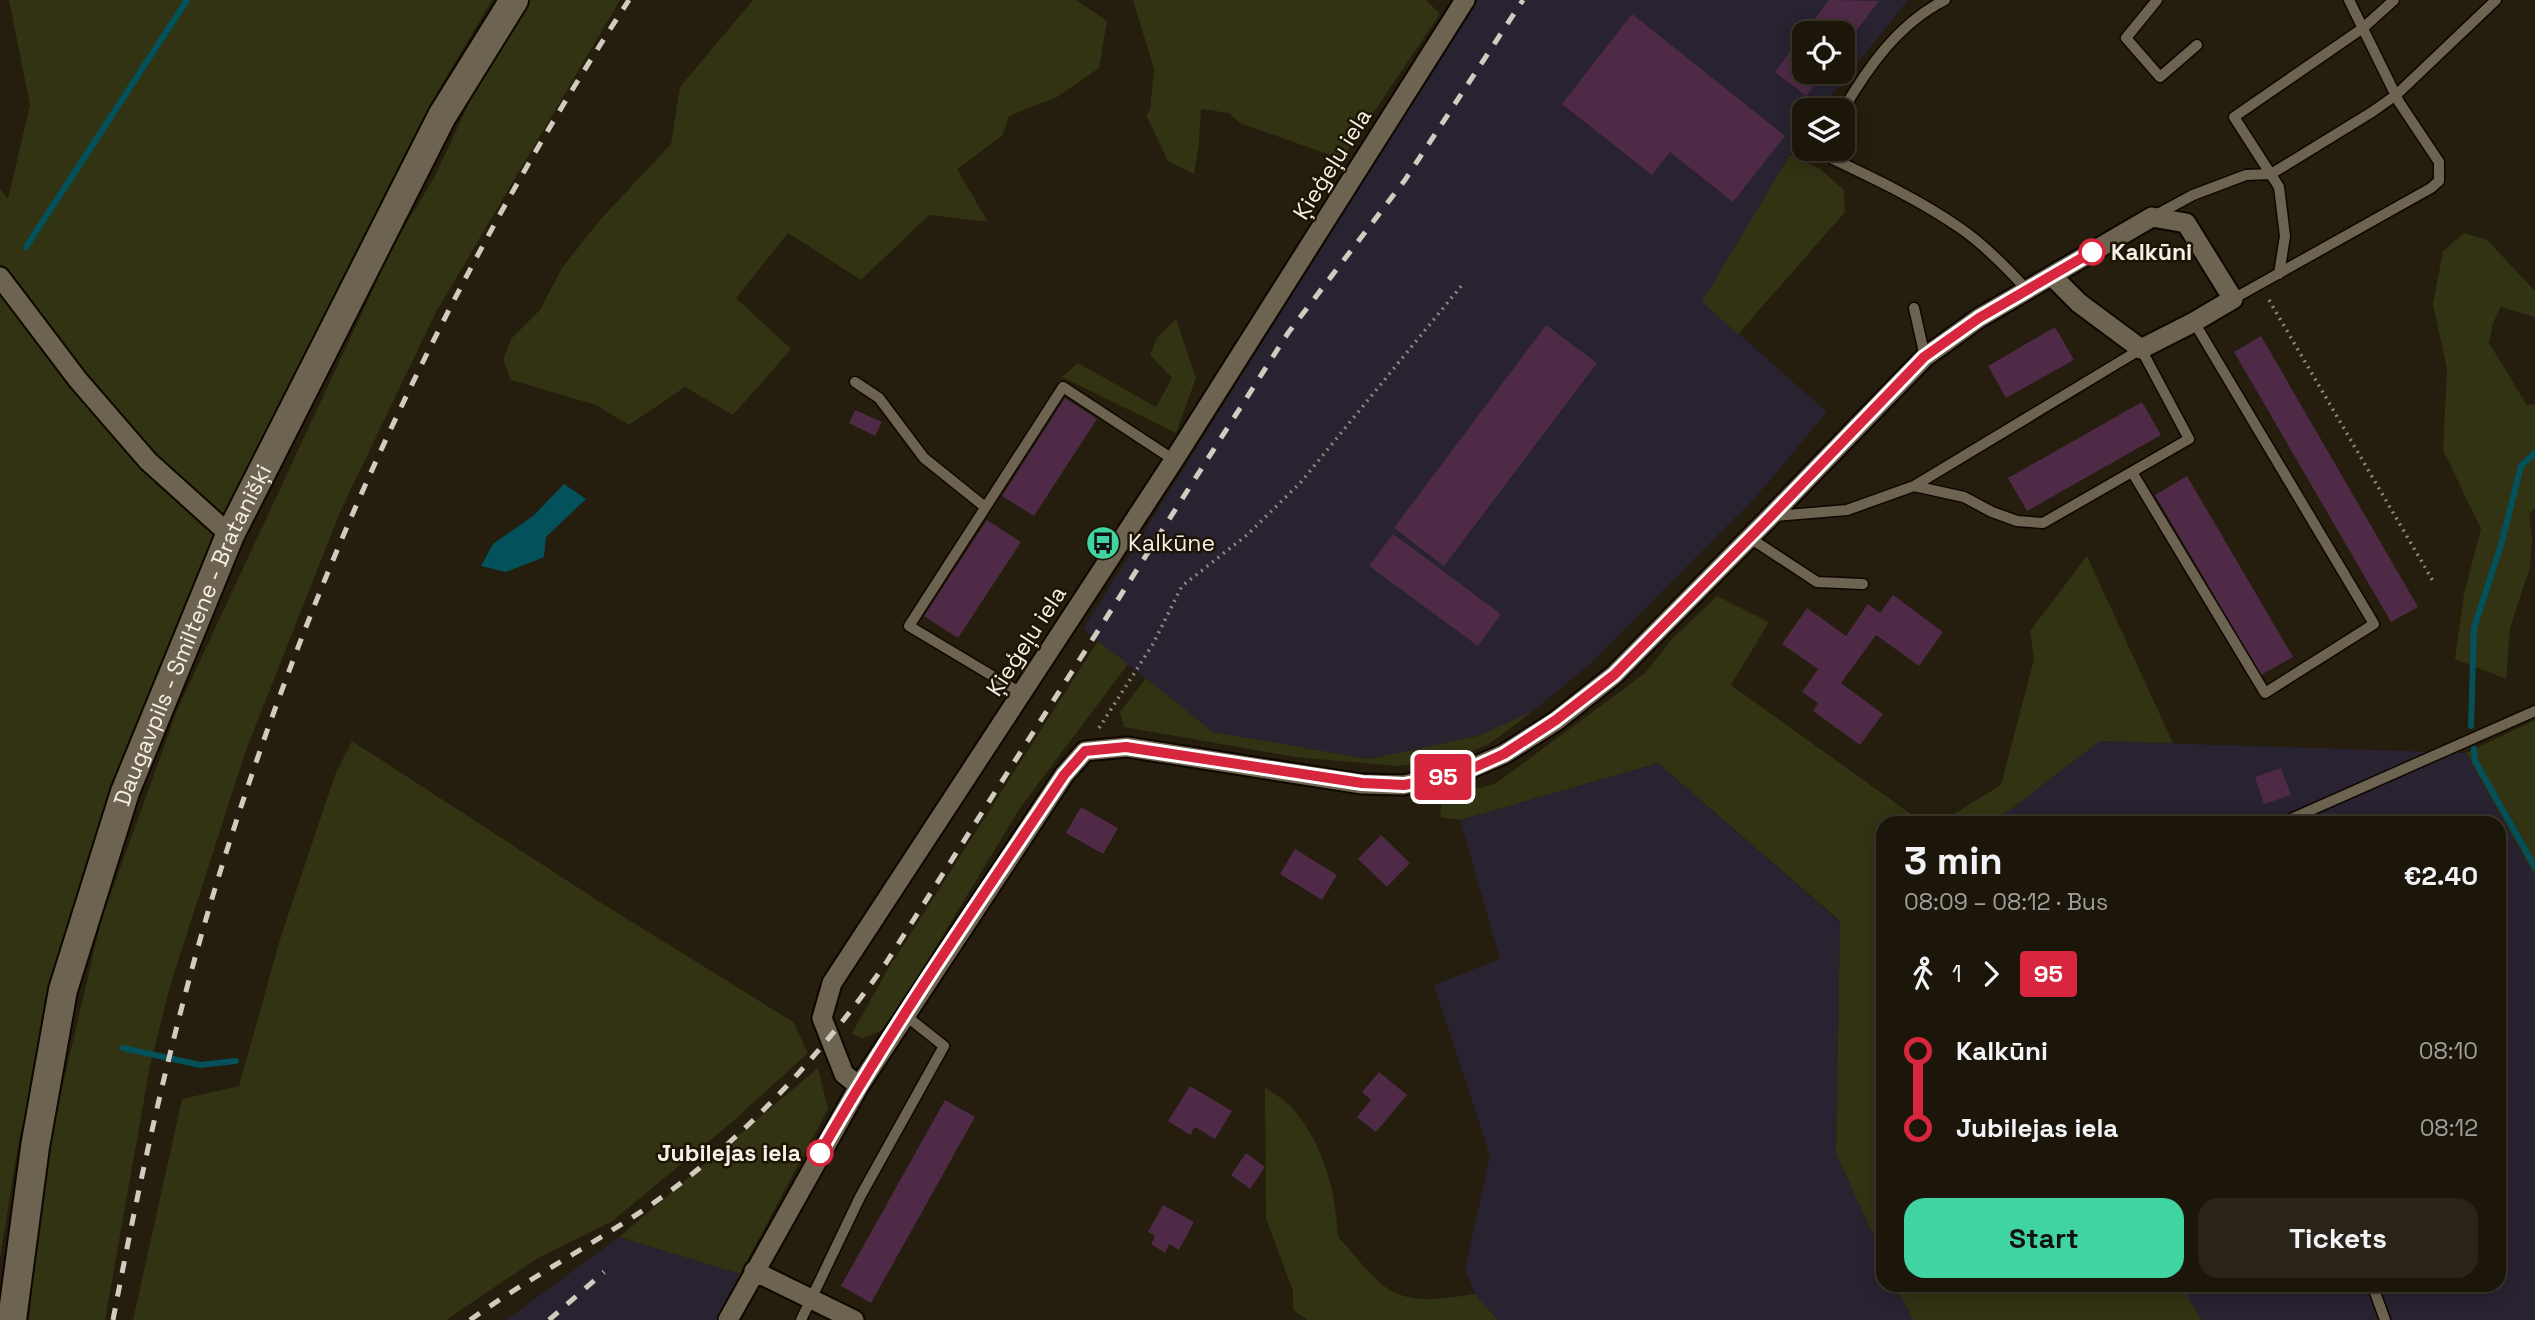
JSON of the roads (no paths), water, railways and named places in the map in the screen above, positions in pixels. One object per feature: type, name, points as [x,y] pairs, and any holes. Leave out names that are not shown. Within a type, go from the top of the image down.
[{"type":"main road","name":"Daugavpils - Smiltene - Bratanišķi","points":[[12,1320],[35,1147],[63,990],[125,792],[230,534],[442,116],[514,0]]},
{"type":"street","name":"Ķieģeļu iela","points":[[859,1086],[844,1074],[822,1018],[832,983],[1174,460],[1465,0]]},
{"type":"street","points":[[728,1320],[859,1086],[1064,775],[1085,751],[1126,747],[1362,783],[1404,785],[1460,774],[1504,754],[1556,720],[1614,675],[1924,357],[1979,318],[2152,217],[2186,223],[2233,299],[2141,349],[2079,303],[2052,276]]},
{"type":"street","points":[[0,277],[78,380],[148,461],[230,534]]},
{"type":"street","points":[[754,1271],[854,1320]]},
{"type":"lane","points":[[1850,98],[1893,40],[1925,10],[1945,0]]},
{"type":"lane","points":[[2157,0],[2126,38],[2160,77],[2197,45]]},
{"type":"lane","points":[[2233,299],[2439,181],[2439,162],[2396,94],[2349,0]]},
{"type":"lane","points":[[2279,274],[2285,236],[2279,187],[2234,117],[2363,28],[2394,0]]},
{"type":"lane","points":[[2152,217],[2193,195],[2246,175],[2271,174],[2372,112],[2396,94],[2496,0]]},
{"type":"lane","points":[[1837,161],[1900,192],[1962,229],[2000,261],[2027,290]]},
{"type":"lane","points":[[1914,308],[1924,357]]},
{"type":"lane","points":[[2132,472],[2265,694],[2374,624],[2193,322]]},
{"type":"lane","points":[[1771,516],[1847,510],[1914,486],[2141,349],[2189,439],[2043,523],[2017,521],[1992,512],[1964,497],[1914,486]]},
{"type":"lane","points":[[855,382],[879,398],[924,458],[985,507]]},
{"type":"lane","points":[[1021,693],[909,626],[1063,387],[1174,460]]},
{"type":"lane","points":[[1750,538],[1817,582],[1863,584]]},
{"type":"lane","points":[[2298,816],[2535,711]]},
{"type":"lane","points":[[800,1320],[860,1197],[944,1046],[905,1015]]},
{"type":"lane","points":[[2375,1292],[2385,1320]]},
{"type":"water","points":[[564,484],[586,499],[546,537],[544,557],[506,572],[481,566],[493,544],[533,516]]},
{"type":"waterway","points":[[26,247],[187,0]]},
{"type":"waterway","points":[[2471,726],[2474,628],[2501,545],[2521,466],[2535,453]]},
{"type":"waterway","points":[[2474,749],[2475,761],[2535,867]]},
{"type":"waterway","points":[[123,1048],[200,1065],[236,1061]]},
{"type":"railway","points":[[113,1320],[152,1130],[199,942],[237,819],[315,605],[406,397],[457,295],[568,96],[629,0]]},
{"type":"railway","points":[[470,1320],[680,1184],[746,1127],[834,1032],[886,963],[1288,333],[1405,180],[1523,0]]},
{"type":"railway","points":[[549,1320],[604,1272]]},
{"type":"place","name":"Kalkūni","points":[[2092,252]]},
{"type":"place","name":"Kalkūne","points":[[1103,543]]},
{"type":"place","name":"Jubilejas iela","points":[[820,1153]]}]
